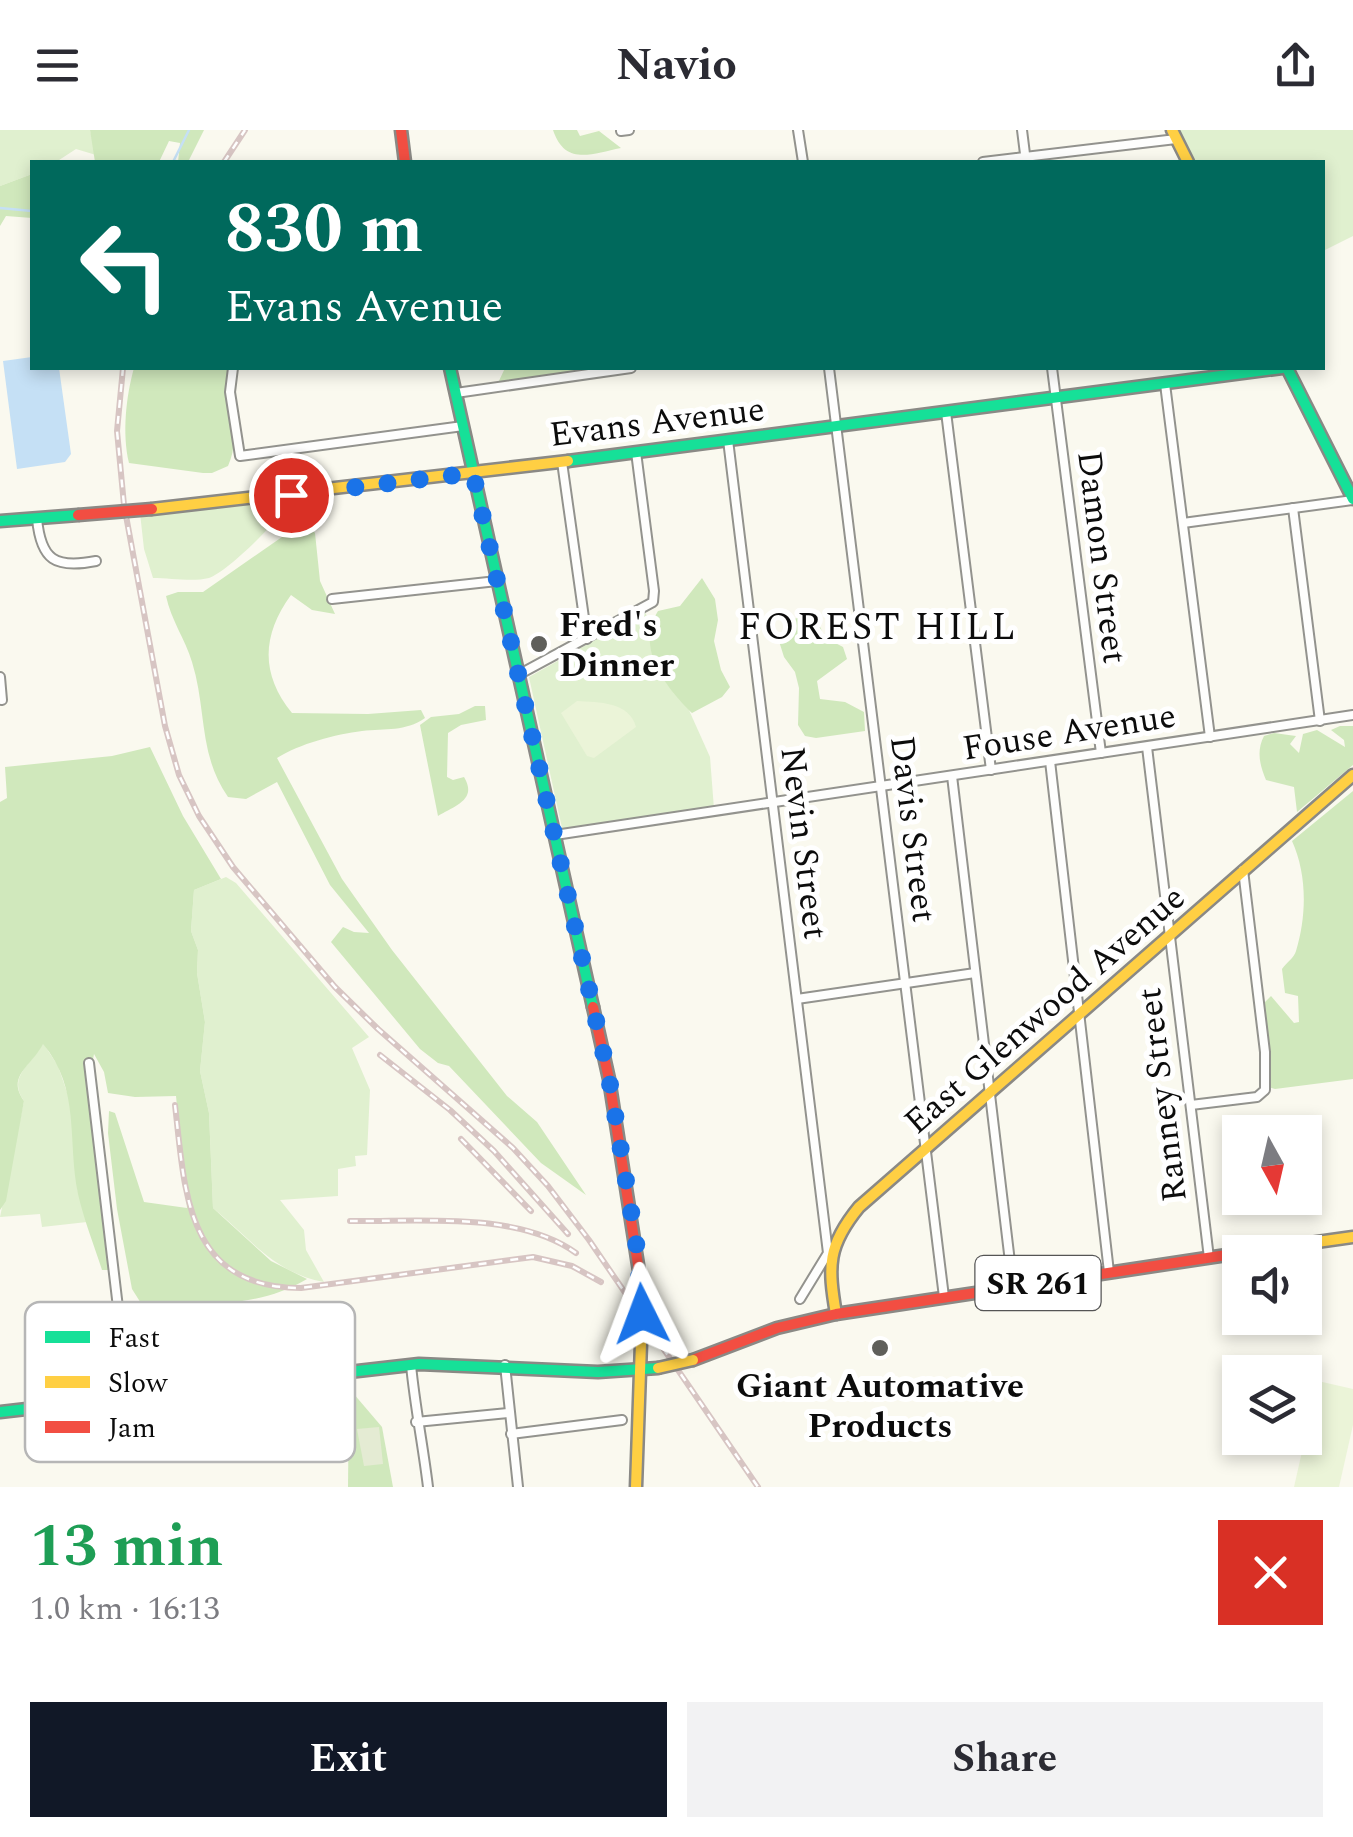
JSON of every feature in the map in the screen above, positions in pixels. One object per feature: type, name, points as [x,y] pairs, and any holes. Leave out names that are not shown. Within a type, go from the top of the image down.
[{"type":"street","points":[[402,130],[406,160]]},
{"type":"street","points":[[798,130],[802,160]]},
{"type":"street","points":[[1022,130],[1026,160],[1174,134],[1187,160]]},
{"type":"street","points":[[233,370],[230,392],[240,456],[463,426]]},
{"type":"street","points":[[450,370],[609,1078],[641,1284],[636,1487]]},
{"type":"street","points":[[456,393],[617,370]]},
{"type":"street","name":"Davis Street","points":[[829,370],[944,1297]]},
{"type":"street","name":"Damon Street","points":[[1052,370],[1101,753]]},
{"type":"street","name":"Evans Avenue","points":[[0,520],[199,505],[473,473],[1269,370]]},
{"type":"street","points":[[1183,523],[1353,500],[1285,370]]},
{"type":"street","points":[[1165,384],[1210,737]]},
{"type":"street","points":[[946,412],[991,770]]},
{"type":"street","name":"Nevin Street","points":[[728,440],[828,1253]]},
{"type":"street","points":[[518,676],[646,606],[654,596],[636,452]]},
{"type":"street","points":[[562,462],[586,639]]},
{"type":"street","points":[[1293,508],[1320,720]]},
{"type":"street","points":[[37,519],[40,546],[48,556],[76,565],[96,562]]},
{"type":"street","points":[[332,598],[496,580]]},
{"type":"street","points":[[0,677],[2,700]]},
{"type":"street","name":"Fouse Avenue","points":[[555,836],[1353,715]]},
{"type":"street","name":"Ranney Street","points":[[1147,746],[1209,1258]]},
{"type":"street","points":[[1050,761],[1109,1272]]},
{"type":"street","name":"East Glenwood Avenue","points":[[828,1253],[859,1207],[1353,775]]},
{"type":"street","points":[[952,776],[1013,1287]]},
{"type":"street","points":[[1191,1106],[1257,1097],[1265,1090],[1265,1052],[1244,870]]},
{"type":"street","points":[[798,999],[976,973]]},
{"type":"street","points":[[89,1062],[117,1302]]},
{"type":"street","name":"SR 261","points":[[1322,1242],[1353,1237]]},
{"type":"street","points":[[800,1299],[828,1253]]},
{"type":"street","points":[[828,1253],[836,1314]]},
{"type":"street","name":"SR 261","points":[[355,1371],[411,1365],[505,1365],[583,1373],[658,1368],[693,1360],[777,1328],[836,1314],[1222,1256]]},
{"type":"street","points":[[411,1365],[428,1487]]},
{"type":"street","points":[[505,1365],[518,1487]]},
{"type":"street","name":"SR 261","points":[[0,1412],[25,1409]]},
{"type":"street","points":[[416,1422],[508,1412]]},
{"type":"street","points":[[511,1434],[622,1420]]},
{"type":"green space","points":[[0,130],[90,130],[96,155],[76,149],[59,160],[30,160],[30,175],[0,186]]},
{"type":"green space","points":[[90,130],[204,130],[189,160],[178,160],[180,143],[169,141],[160,160],[95,160]]},
{"type":"green space","points":[[553,130],[577,130],[580,136],[599,131],[621,148],[572,153],[564,149]]},
{"type":"green space","points":[[1177,130],[1353,130],[1353,236],[1325,250],[1325,160],[1192,160]]},
{"type":"green space","points":[[30,175],[30,218],[6,216],[0,226],[0,186]]},
{"type":"green space","points":[[134,370],[231,370],[227,394],[234,441],[228,466],[203,473],[129,463],[129,391]]},
{"type":"green space","points":[[504,370],[590,370],[498,383]]},
{"type":"green space","points":[[287,502],[265,532],[217,574],[196,580],[153,578],[144,549],[140,513]]},
{"type":"green space","points":[[305,521],[315,533],[320,581],[335,614],[312,610],[291,595],[281,610],[269,654],[274,684],[282,698],[292,713],[421,710],[425,718],[403,727],[329,737],[277,758],[342,879],[392,950],[507,1096],[537,1122],[586,1195],[541,1163],[449,1066],[420,1049],[331,942],[343,927],[369,933],[330,885],[277,782],[246,799],[228,797],[218,781],[207,748],[192,662],[166,596],[203,592]]},
{"type":"green space","points":[[702,578],[715,599],[718,620],[714,641],[730,687],[722,697],[692,713],[663,679],[650,639],[658,611],[680,606]]},
{"type":"green space","points":[[645,612],[710,757],[714,809],[562,828],[529,677]]},
{"type":"green space","points":[[805,616],[821,628],[822,636],[843,647],[847,659],[817,681],[820,699],[845,702],[864,712],[865,731],[816,738],[805,736],[798,725],[799,688],[778,638],[779,633],[793,626],[794,619]]},
{"type":"green space","points":[[577,701],[620,708],[636,727],[594,758],[587,756],[561,713]]},
{"type":"green space","points":[[485,706],[486,720],[461,725],[448,733],[447,777],[464,777],[468,785],[466,797],[438,816],[420,725],[431,717],[459,714]]},
{"type":"green space","points":[[1353,726],[1353,765],[1297,812],[1294,787],[1266,780],[1260,758],[1264,736],[1296,736],[1290,744],[1299,753],[1303,734],[1317,730],[1345,747],[1344,740],[1331,730]]},
{"type":"green space","points":[[150,747],[183,816],[221,879],[194,890],[191,931],[198,950],[197,973],[205,1022],[200,1071],[209,1113],[213,1208],[271,1261],[307,1279],[271,1295],[228,1302],[140,1302],[132,1289],[117,1209],[109,1111],[115,1113],[144,1202],[187,1208],[176,1096],[108,1093],[104,1072],[94,1054],[88,1087],[111,1270],[102,1270],[86,1223],[75,1174],[68,1097],[55,1061],[43,1044],[19,1078],[24,1101],[6,1201],[0,1210],[0,802],[7,798],[5,767],[112,756]]},
{"type":"green space","points":[[1353,791],[1353,1079],[1275,1089],[1268,1087],[1262,1005],[1271,996],[1294,1023],[1299,1022],[1298,996],[1285,993],[1282,969],[1296,951],[1304,909],[1303,881],[1292,841]]},
{"type":"green space","points":[[226,877],[236,883],[369,1037],[352,1048],[370,1090],[367,1155],[355,1156],[356,1166],[338,1169],[338,1196],[280,1200],[304,1230],[306,1250],[324,1282],[277,1263],[213,1208],[209,1113],[200,1071],[205,1022],[197,973],[198,950],[191,931],[194,890]]},
{"type":"green space","points":[[43,1043],[58,1066],[70,1101],[78,1192],[96,1221],[42,1227],[40,1214],[0,1217],[24,1101],[19,1078]]},
{"type":"green space","points":[[1322,1382],[1353,1389],[1353,1425],[1339,1487],[1294,1487],[1301,1455],[1322,1455]]},
{"type":"green space","points":[[355,1395],[382,1427],[393,1487],[348,1487],[348,1462],[355,1462]]},
{"type":"green space","points":[[379,1427],[383,1464],[364,1466],[357,1429]]},
{"type":"water","points":[[30,357],[30,370],[59,370],[71,454],[65,462],[17,469],[3,361]]},
{"type":"waterway","points":[[174,160],[189,130]]},
{"type":"waterway","points":[[0,208],[30,211]]},
{"type":"railway","points":[[225,160],[245,130]]},
{"type":"railway","points":[[123,370],[117,431],[124,505],[165,726],[179,775],[199,816],[233,867],[335,987],[513,1148],[548,1186],[758,1487]]},
{"type":"railway","points":[[380,1055],[450,1110],[494,1151],[568,1234]]},
{"type":"railway","points":[[175,1105],[183,1170],[198,1229],[213,1253],[234,1272],[263,1284],[301,1288],[533,1257],[572,1266],[601,1282]]},
{"type":"railway","points":[[461,1139],[531,1211]]},
{"type":"railway","points":[[350,1221],[436,1220],[497,1225],[526,1230],[576,1253]]},
{"type":"traffic: fast","points":[[450,370],[593,1007]]},
{"type":"traffic: fast","points":[[568,461],[1267,370]]},
{"type":"traffic: fast","points":[[1288,370],[1353,499]]},
{"type":"traffic: fast","points":[[0,521],[78,515]]},
{"type":"traffic: fast","points":[[355,1371],[419,1364],[598,1372],[658,1368]]},
{"type":"traffic: fast","points":[[0,1412],[25,1409]]},
{"type":"traffic: slow","points":[[1172,130],[1187,160]]},
{"type":"traffic: slow","points":[[152,509],[568,461]]},
{"type":"traffic: slow","points":[[836,1314],[832,1257],[841,1233],[859,1207],[1353,775]]},
{"type":"traffic: slow","points":[[1322,1241],[1353,1237]]},
{"type":"traffic: slow","points":[[641,1284],[641,1343]]},
{"type":"traffic: slow","points":[[636,1487],[641,1343]]},
{"type":"traffic: slow","points":[[658,1368],[693,1360]]},
{"type":"traffic: jam","points":[[401,130],[405,160]]},
{"type":"traffic: jam","points":[[78,515],[152,509]]},
{"type":"traffic: jam","points":[[593,1007],[609,1079],[641,1284]]},
{"type":"traffic: jam","points":[[693,1360],[777,1328],[836,1314],[1222,1256]]},
{"type":"place","name":"Fred's Dinner","points":[[539,644]]},
{"type":"place","name":"Giant Automative Products","points":[[880,1348]]},
{"type":"district","name":"FOREST HILL","points":[[878,626]]},
{"type":"route","points":[[291,495],[473,473],[609,1078],[636,1241],[642,1314]]}]
